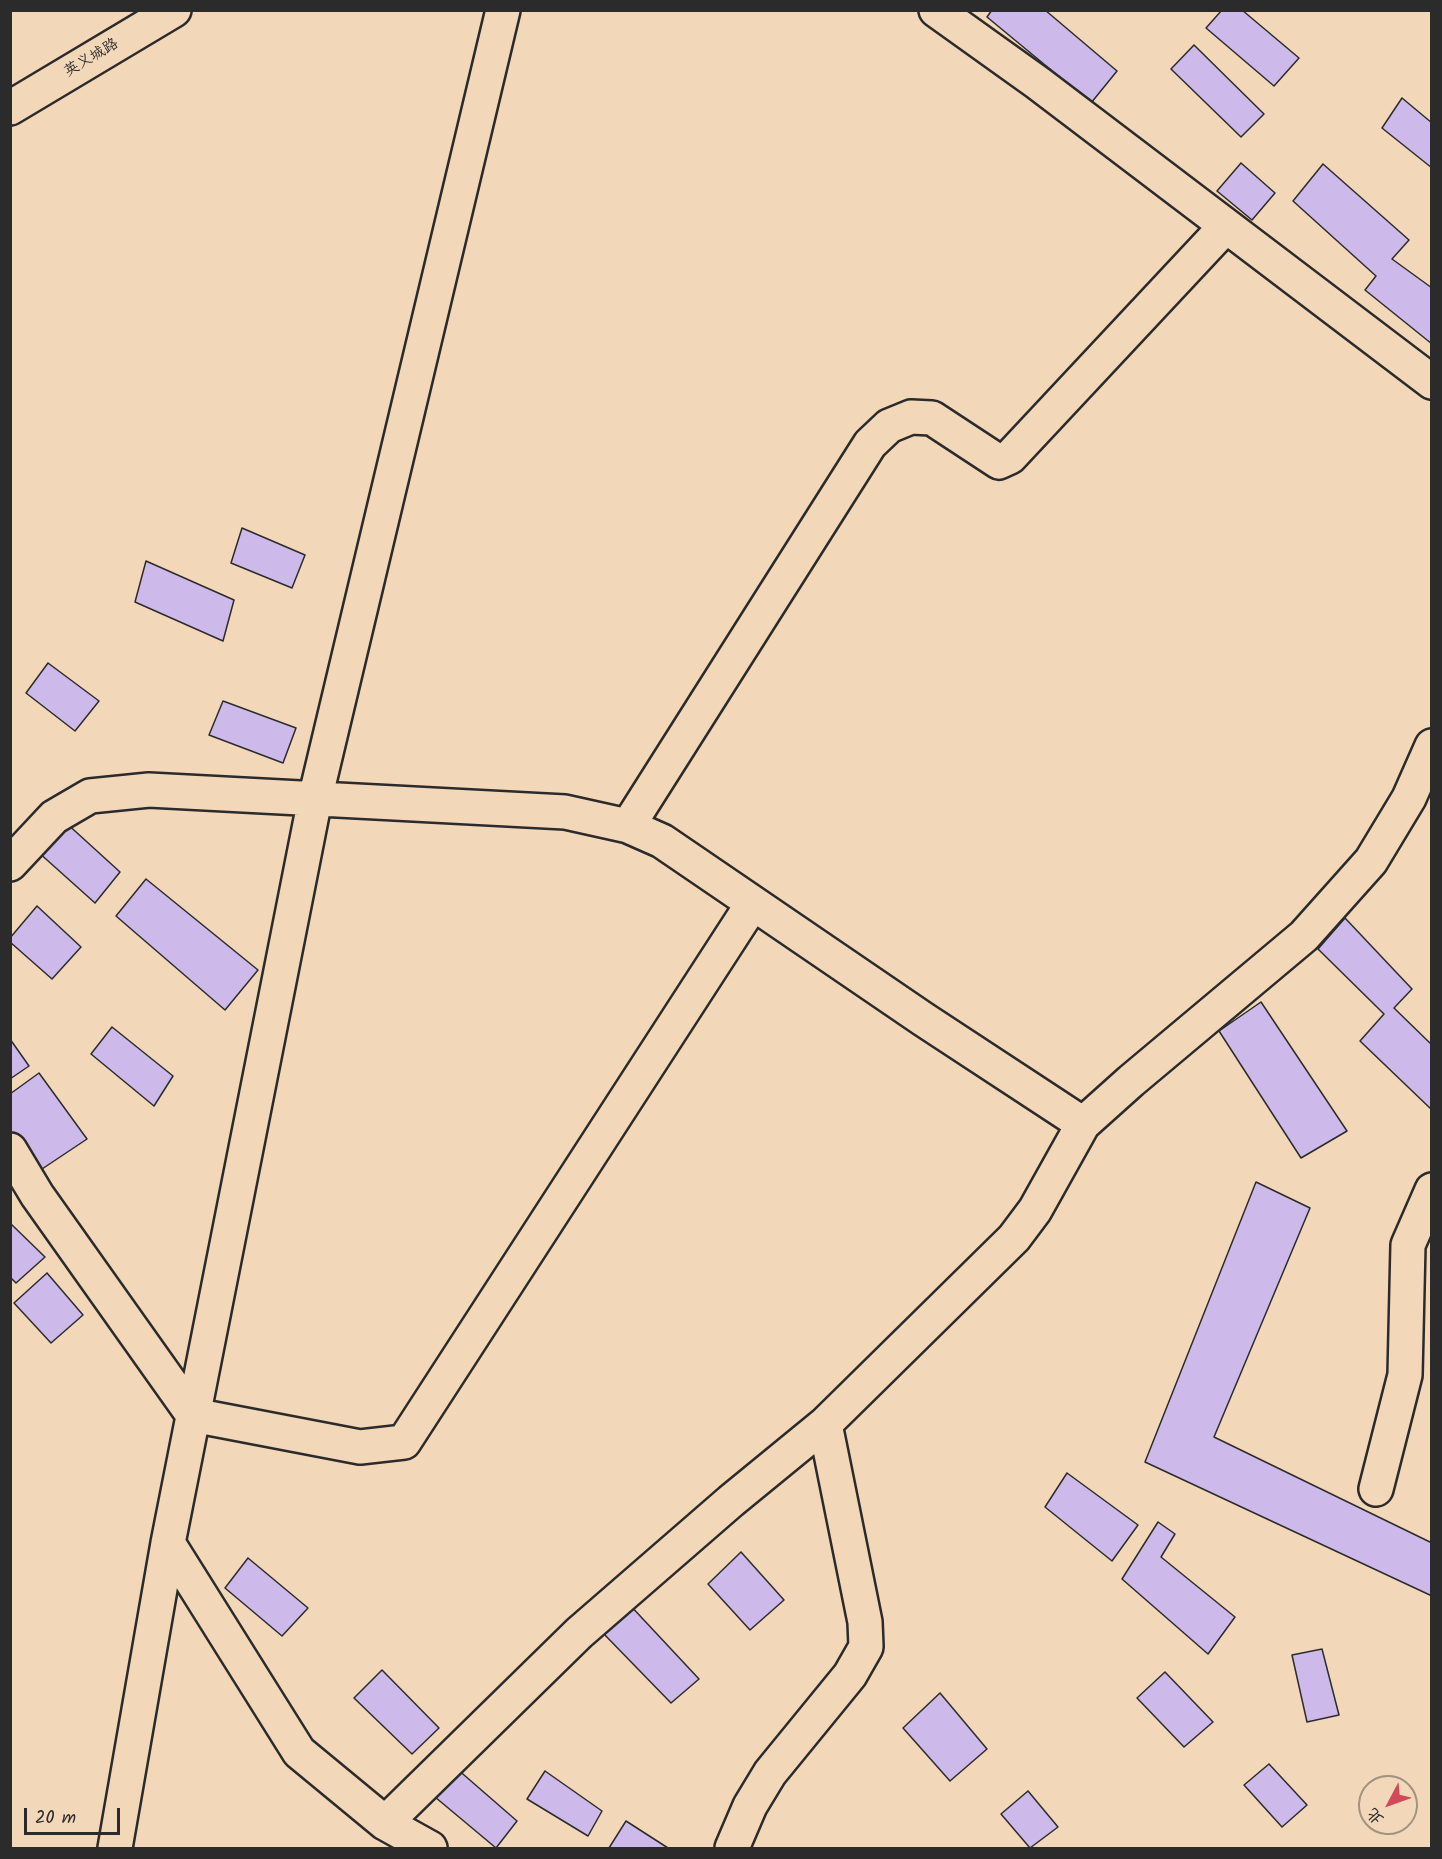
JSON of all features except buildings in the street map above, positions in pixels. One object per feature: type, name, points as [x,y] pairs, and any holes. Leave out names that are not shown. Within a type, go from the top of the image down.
[{"type":"street","points":[[115,1848],[168,1543],[315,799],[503,10]]},
{"type":"street","points":[[936,10],[1038,83],[1431,382]]},
{"type":"street","name":"英义城路","points":[[10,108],[164,13]]},
{"type":"street","points":[[628,826],[870,444],[889,426],[911,417],[932,418],[999,462],[1010,457],[1226,226]]},
{"type":"street","points":[[385,1823],[579,1633],[731,1501],[825,1425],[1014,1238],[1035,1210],[1083,1124],[1304,936],[1371,861],[1409,798],[1431,746]]},
{"type":"street","points":[[10,864],[54,817],[90,796],[149,790],[565,812],[628,826],[662,841],[1083,1124]]},
{"type":"street","points":[[10,1150],[37,1195],[193,1415],[360,1447],[404,1442],[753,903]]},
{"type":"street","points":[[1377,1489],[1405,1376],[1408,1245],[1431,1190]]},
{"type":"street","points":[[732,1848],[750,1806],[770,1773],[850,1675],[866,1647],[865,1622],[825,1425]]},
{"type":"street","points":[[168,1543],[299,1752],[385,1823],[430,1848]]}]
